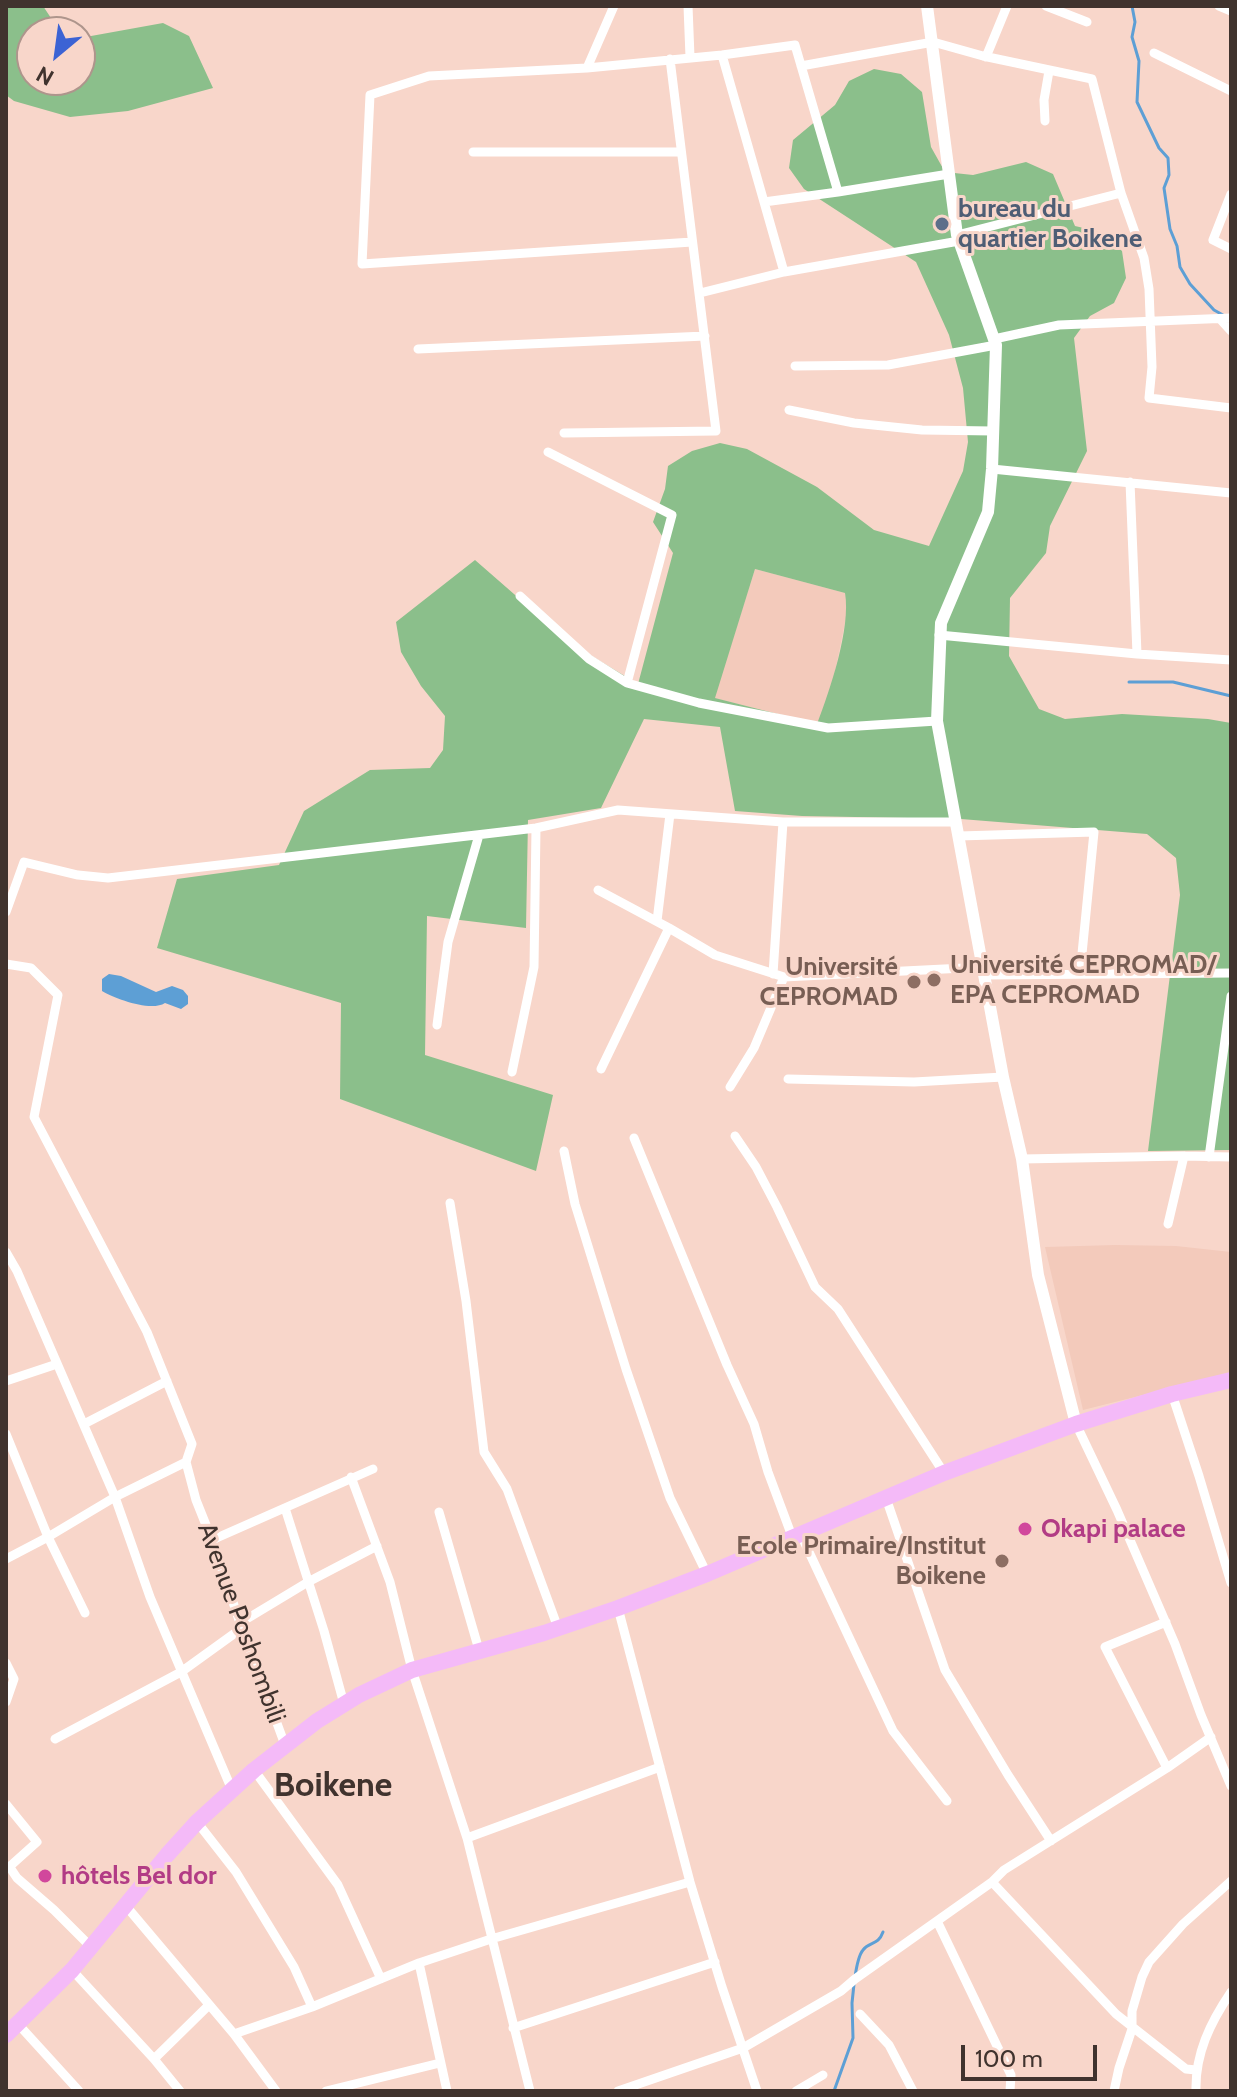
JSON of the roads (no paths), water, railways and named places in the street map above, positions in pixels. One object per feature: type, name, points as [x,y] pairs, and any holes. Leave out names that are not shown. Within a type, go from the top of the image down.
[{"type":"highway","points":[[12,2029],[72,1970],[197,1822],[285,1745],[359,1695],[412,1670],[618,1608],[797,1537],[944,1473],[1076,1424],[1172,1394],[1231,1380]]},
{"type":"street","points":[[587,68],[614,6]]},
{"type":"street","points":[[688,6],[690,57]]},
{"type":"street","points":[[927,6],[958,238],[995,342],[988,512],[941,623],[937,721],[1003,1077],[1022,1159],[1038,1275],[1076,1424],[1166,1622],[1231,1786]]},
{"type":"street","points":[[986,57],[1007,6]]},
{"type":"street","points":[[1046,6],[1087,22]]},
{"type":"street","points":[[1219,6],[1231,11]]},
{"type":"street","points":[[801,66],[933,42],[986,57],[1092,79],[1121,193],[1144,258],[1149,289],[1152,367],[1149,398],[1231,408]]},
{"type":"street","points":[[692,242],[362,264],[370,95],[429,76],[587,68],[795,45],[838,192]]},
{"type":"street","points":[[1154,53],[1231,91]]},
{"type":"street","points":[[722,55],[784,272]]},
{"type":"street","points":[[564,433],[716,431],[670,59]]},
{"type":"street","points":[[1045,121],[1044,100],[1049,71]]},
{"type":"street","points":[[473,152],[681,152]]},
{"type":"street","points":[[764,202],[949,174]]},
{"type":"street","points":[[700,293],[784,272],[958,238],[1121,193]]},
{"type":"street","points":[[1231,194],[1213,240],[1231,249]]},
{"type":"street","points":[[795,366],[888,365],[1059,325],[1226,319],[1231,331]]},
{"type":"street","points":[[418,349],[705,336]]},
{"type":"street","points":[[789,410],[854,423],[922,430],[993,431]]},
{"type":"street","points":[[548,452],[672,515],[627,683]]},
{"type":"street","points":[[992,469],[1231,493]]},
{"type":"street","points":[[1130,482],[1137,654]]},
{"type":"street","points":[[520,596],[589,659],[627,683],[699,703],[828,728],[937,721]]},
{"type":"street","points":[[939,635],[1231,660]]},
{"type":"street","points":[[6,912],[24,862],[78,875],[108,878],[536,828],[618,810],[783,822],[956,822]]},
{"type":"street","points":[[657,921],[670,814]]},
{"type":"street","points":[[773,974],[783,822]]},
{"type":"street","points":[[512,1072],[534,967],[536,828]]},
{"type":"street","points":[[959,836],[1094,832],[1080,974]]},
{"type":"street","points":[[437,1025],[448,942],[479,835]]},
{"type":"street","points":[[598,890],[715,955],[784,977],[984,971],[1231,973]]},
{"type":"street","points":[[601,1069],[669,928]]},
{"type":"street","name":"Avenue Poshombili","points":[[6,964],[31,968],[58,995],[34,1117],[147,1332],[167,1381],[192,1444],[186,1462],[196,1500],[285,1745]]},
{"type":"street","points":[[730,1087],[754,1048],[784,977]]},
{"type":"street","points":[[1209,1157],[1231,996]]},
{"type":"street","points":[[788,1079],[914,1082],[1003,1077]]},
{"type":"street","points":[[735,1136],[756,1167],[815,1287],[838,1309],[944,1473]]},
{"type":"street","points":[[634,1138],[754,1424],[768,1472],[797,1537],[893,1731],[947,1801]]},
{"type":"street","points":[[564,1151],[575,1204],[655,1455],[670,1498],[707,1574]]},
{"type":"street","points":[[1168,1224],[1184,1156]]},
{"type":"street","points":[[1022,1159],[1231,1157]]},
{"type":"street","points":[[450,1203],[466,1301],[484,1452],[507,1489],[558,1628]]},
{"type":"street","points":[[6,1252],[115,1497],[150,1597],[232,1790]]},
{"type":"street","points":[[6,1381],[57,1364]]},
{"type":"street","points":[[84,1424],[167,1381]]},
{"type":"street","points":[[1172,1394],[1231,1583]]},
{"type":"street","points":[[6,1434],[10,1456],[85,1613]]},
{"type":"street","points":[[6,1559],[115,1497],[186,1462]]},
{"type":"street","points":[[212,1540],[373,1469]]},
{"type":"street","points":[[351,1477],[390,1582],[412,1670],[467,1838],[530,2091]]},
{"type":"street","points":[[886,1498],[945,1670],[1051,1841]]},
{"type":"street","points":[[285,1508],[344,1704]]},
{"type":"street","points":[[439,1512],[479,1650]]},
{"type":"street","points":[[55,1739],[181,1672],[241,1625],[308,1582],[377,1546]]},
{"type":"street","points":[[618,1608],[690,1882],[757,2091]]},
{"type":"street","points":[[1166,1622],[1105,1647],[1167,1768]]},
{"type":"street","points":[[6,1663],[14,1679],[6,1702]]},
{"type":"street","points":[[618,2091],[743,2048],[841,1991],[992,1882],[1004,1870],[1211,1737]]},
{"type":"street","points":[[467,1838],[660,1767]]},
{"type":"street","points":[[254,1770],[338,1885],[381,1979]]},
{"type":"street","points":[[6,1804],[37,1842],[8,1868],[91,1947]]},
{"type":"street","points":[[197,1822],[236,1872],[294,1967],[312,2007]]},
{"type":"street","points":[[1114,2091],[1132,2029],[1132,2011],[1149,1962],[1183,1924],[1231,1881]]},
{"type":"street","points":[[234,2034],[312,2007],[419,1963],[491,1939],[690,1882]]},
{"type":"street","points":[[992,1882],[1132,2029],[1186,2069],[1196,2070]]},
{"type":"street","points":[[126,1906],[234,2034],[276,2091]]},
{"type":"street","points":[[937,1921],[1011,2075],[1010,2091]]},
{"type":"street","points":[[513,2028],[715,1962]]},
{"type":"street","points":[[419,1963],[447,2091]]},
{"type":"street","points":[[72,1970],[180,2091]]},
{"type":"street","points":[[1196,2091],[1196,2070],[1209,2027],[1231,1992]]},
{"type":"street","points":[[154,2059],[209,2005]]},
{"type":"street","points":[[860,2014],[889,2045],[913,2091]]},
{"type":"street","points":[[12,2029],[79,2091]]},
{"type":"street","points":[[326,2091],[363,2086],[440,2063]]},
{"type":"street","points":[[796,2091],[823,2075]]},
{"type":"water","points":[[109,974],[121,976],[156,992],[172,986],[183,990],[188,996],[188,1004],[181,1009],[165,1003],[151,1006],[116,998],[102,991],[102,979]]},
{"type":"waterway","points":[[1132,6],[1135,22],[1132,37],[1139,61],[1137,102],[1159,148],[1168,158],[1169,175],[1164,188],[1180,267],[1190,284],[1214,310],[1223,315]]},
{"type":"waterway","points":[[1129,682],[1173,682],[1231,696]]},
{"type":"waterway","points":[[855,1977],[861,1953],[883,1932]]},
{"type":"waterway","points":[[834,2091],[853,2038],[854,1984]]},
{"type":"place","name":"bureau du quartier Boikene","points":[[942,224]]},
{"type":"place","name":"Université CEPROMAD/ EPA CEPROMAD","points":[[934,980]]},
{"type":"place","name":"Université CEPROMAD","points":[[914,982]]},
{"type":"place","name":"Okapi palace","points":[[1025,1529]]},
{"type":"place","name":"Ecole Primaire/Institut Boikene","points":[[1002,1561]]},
{"type":"place","name":"hôtels Bel dor","points":[[45,1876]]},
{"type":"district","name":"Boikene","points":[[333,1786]]}]
